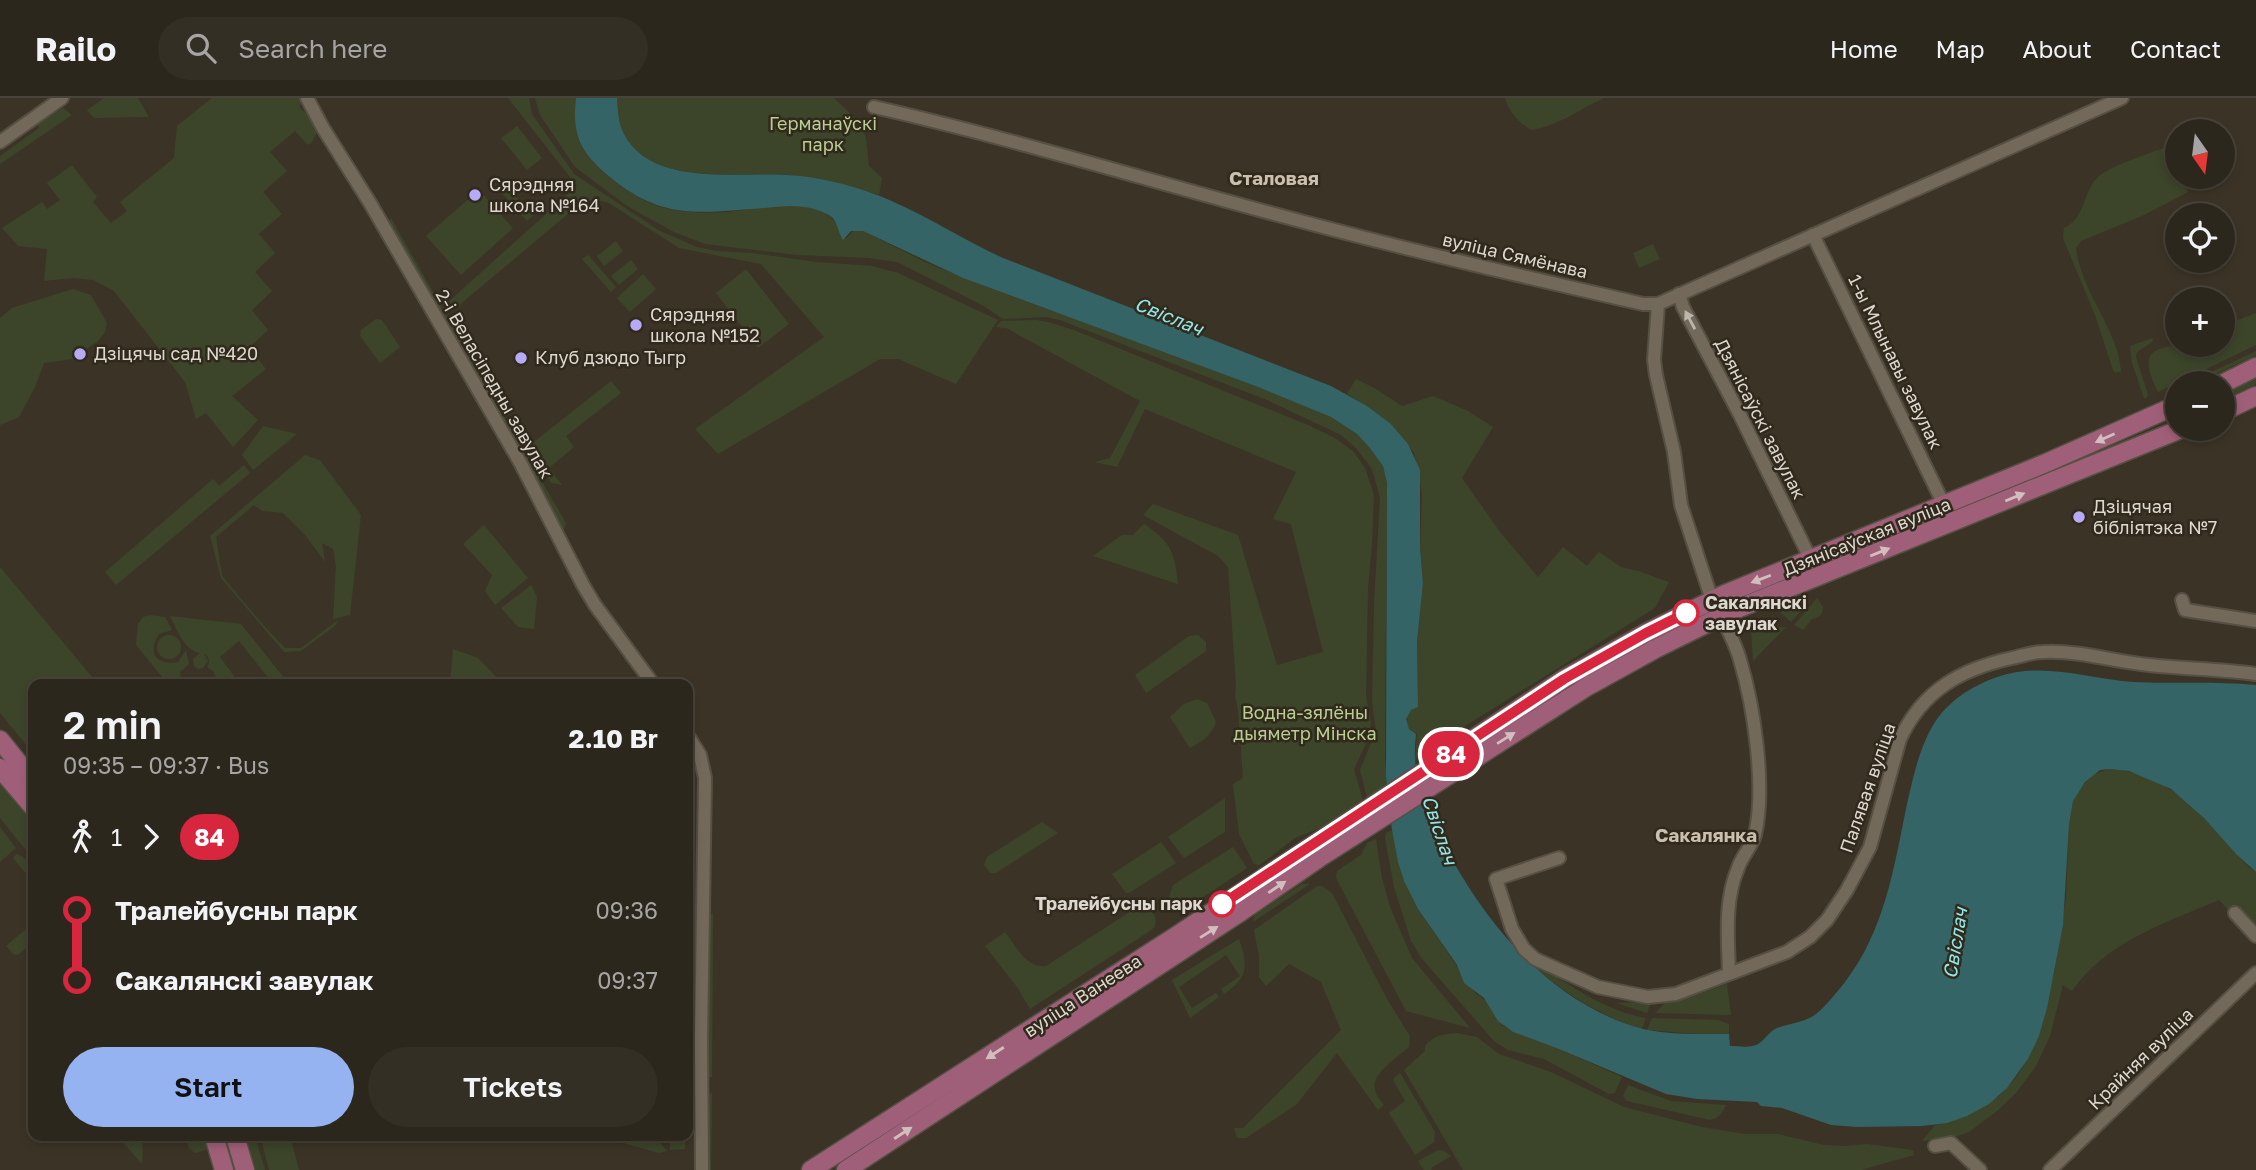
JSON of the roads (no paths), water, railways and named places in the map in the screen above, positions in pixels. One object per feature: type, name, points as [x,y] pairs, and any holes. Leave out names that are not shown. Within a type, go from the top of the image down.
[{"type":"main road","points":[[2235,378],[2256,367]]},
{"type":"main road","points":[[2235,406],[2256,396]]},
{"type":"main road","name":"Дзянісаўская вуліца","points":[[1357,825],[1444,768],[1564,679],[1646,633],[1712,600],[2165,410]]},
{"type":"main road","name":"Дзянісаўская вуліца","points":[[1444,768],[1721,616],[2165,436]]},
{"type":"main road","points":[[1812,580],[1816,558]]},
{"type":"main road","points":[[0,740],[28,775]]},
{"type":"main road","points":[[0,768],[28,801]]},
{"type":"main road","name":"вуліца Ванеева","points":[[846,1170],[1179,942],[1357,825]]},
{"type":"main road","name":"вуліца Ванеева","points":[[810,1170],[1179,942]]},
{"type":"main road","points":[[215,1141],[224,1170]]},
{"type":"main road","points":[[236,1141],[245,1170]]},
{"type":"street","points":[[0,142],[62,98]]},
{"type":"street","name":"2-і Веласіпедны завулак","points":[[307,98],[521,464],[583,585],[649,679]]},
{"type":"street","points":[[1712,600],[1681,505],[1674,452],[1656,375],[1658,304],[2122,98]]},
{"type":"street","name":"вуліца Сямёнава","points":[[874,107],[968,128],[1266,212],[1464,262],[1643,304],[1658,304]]},
{"type":"street","name":"1-ы Млынавы завулак","points":[[1813,235],[1952,523]]},
{"type":"street","name":"Дзянісаўскі завулак","points":[[1679,294],[1683,307],[1816,558]]},
{"type":"street","points":[[2182,600],[2185,610],[2256,621]]},
{"type":"street","points":[[1721,616],[1745,677],[1759,781],[1755,837],[1737,868],[1730,898],[1729,973]]},
{"type":"street","name":"Палявая вуліца","points":[[1559,858],[1496,879],[1508,922],[1524,949],[1535,959],[1598,987],[1648,997],[1676,994],[1798,947],[1827,920],[1870,847],[1900,739],[1918,709],[1944,684],[1997,661],[2042,652],[2256,674]]},
{"type":"street","points":[[693,744],[700,755],[705,778],[702,1170]]},
{"type":"street","points":[[2235,913],[2256,936]]},
{"type":"street","name":"Крайняя вуліца","points":[[2050,1170],[2256,973]]},
{"type":"street","points":[[1935,1146],[1951,1143],[1980,1170]]},
{"type":"water","name":"Свіслач","points":[[576,98],[617,98],[619,121],[624,134],[637,151],[654,162],[697,173],[811,177],[870,192],[909,209],[1003,258],[1331,386],[1367,406],[1391,424],[1408,444],[1420,470],[1423,583],[1417,642],[1418,707],[1411,710],[1406,719],[1409,729],[1416,734],[1416,770],[1423,802],[1469,888],[1505,936],[1547,978],[1596,1011],[1649,1030],[1729,1034],[1730,1046],[1743,1047],[1762,1042],[1774,1029],[1816,1014],[1835,995],[1859,962],[1879,919],[1915,771],[1931,729],[1949,705],[1964,694],[1988,680],[2014,672],[2065,672],[2134,682],[2256,685],[2256,872],[2204,818],[2171,789],[2129,771],[2109,769],[2100,770],[2085,782],[2073,801],[2063,925],[2039,1036],[2028,1059],[2007,1088],[1989,1104],[1947,1123],[1922,1126],[1831,1125],[1782,1108],[1761,1106],[1757,1102],[1697,1099],[1666,1094],[1513,1032],[1498,1021],[1484,998],[1464,983],[1457,965],[1418,909],[1398,862],[1386,776],[1387,483],[1383,466],[1357,434],[1331,417],[1258,387],[963,278],[863,231],[851,231],[843,240],[833,218],[817,210],[791,206],[699,212],[662,206],[644,199],[605,173],[583,148],[575,121]]},
{"type":"place","name":"Сярэдняя школа №164","points":[[475,195]]},
{"type":"place","name":"Сярэдняя школа №152","points":[[636,325]]},
{"type":"place","name":"Дзіцячы сад №420","points":[[80,354]]},
{"type":"place","name":"Клуб дзюдо Тыгр","points":[[521,358]]},
{"type":"place","name":"Дзіцячая бібліятэка №7","points":[[2079,517]]},
{"type":"place","name":"Сакалянскі завулак","points":[[1686,613]]},
{"type":"place","name":"Тралейбусны парк","points":[[1222,904]]},
{"type":"district","name":"Сталовая","points":[[1274,178]]},
{"type":"district","name":"Сакалянка","points":[[1706,835]]},
{"type":"park label","name":"Германаўскі парк","points":[[823,134]]},
{"type":"park label","name":"Водна-зялёны дыяметр Мінска","points":[[1305,723]]}]
